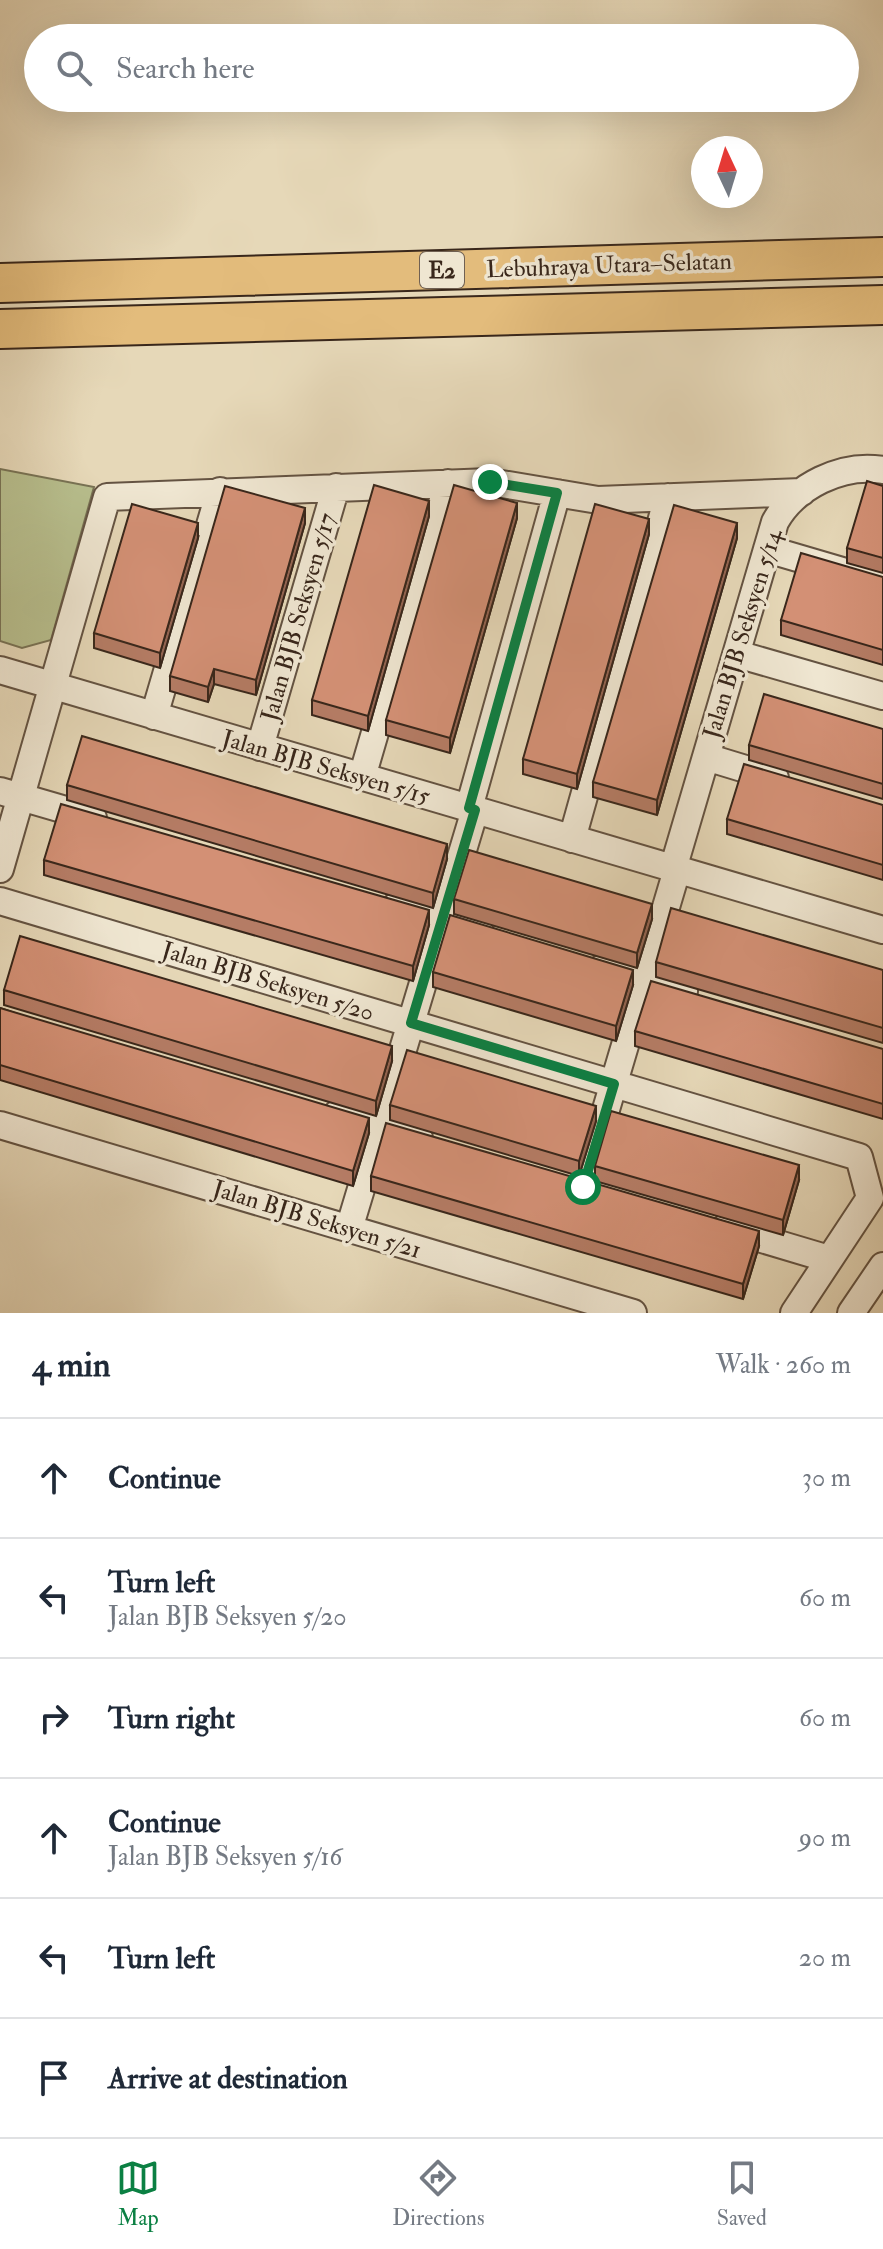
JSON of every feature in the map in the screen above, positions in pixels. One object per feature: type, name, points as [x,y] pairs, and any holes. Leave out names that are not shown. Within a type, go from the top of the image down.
[{"type":"highway","name":"Lebuhraya Utara–Selatan","points":[[0,283],[883,257]]},
{"type":"highway","name":"Lebuhraya Utara–Selatan","points":[[0,329],[883,305]]},
{"type":"street","name":"Jalan BJB Seksyen 5/14","points":[[583,1187],[767,549],[783,507],[802,492],[842,472],[883,470]]},
{"type":"street","points":[[0,869],[10,794],[52,686],[107,497],[490,482],[598,500],[802,492]]},
{"type":"street","points":[[362,777],[448,483]]},
{"type":"street","name":"Jalan BJB Seksyen 5/17","points":[[260,747],[336,487]]},
{"type":"street","points":[[154,716],[220,491]]},
{"type":"street","points":[[349,1229],[441,921],[557,493]]},
{"type":"street","points":[[572,839],[668,497]]},
{"type":"street","points":[[767,549],[883,583]]},
{"type":"street","points":[[737,654],[883,696]]},
{"type":"street","name":"Jalan BJB Seksyen 5/15","points":[[0,670],[883,930]]},
{"type":"street","points":[[706,757],[794,783]]},
{"type":"street","points":[[10,794],[111,824]]},
{"type":"street","points":[[366,899],[499,938]]},
{"type":"street","name":"Jalan BJB Seksyen 5/20","points":[[0,901],[859,1157],[870,1198],[829,1259]]},
{"type":"street","points":[[572,959],[704,997]]},
{"type":"street","points":[[319,1109],[438,1144]]},
{"type":"street","name":"Jalan BJB Seksyen 5/21","points":[[0,1125],[633,1313]]},
{"type":"street","points":[[554,1178],[612,1195]]},
{"type":"street","points":[[699,1221],[829,1259],[794,1313]]},
{"type":"street","points":[[851,1313],[883,1266]]},
{"type":"green space","points":[[0,469],[94,487],[51,640],[22,648],[0,641]]},
{"type":"building","points":[[867,481],[883,486],[883,558],[847,548]]},
{"type":"building","points":[[374,485],[429,501],[368,716],[312,700]]},
{"type":"building","points":[[454,485],[517,503],[450,738],[386,720]]},
{"type":"building","points":[[225,486],[305,508],[256,680],[214,669],[208,687],[170,676]]},
{"type":"building","points":[[132,504],[198,523],[160,653],[94,633]]},
{"type":"building","points":[[595,504],[649,519],[577,774],[523,759]]},
{"type":"building","points":[[674,505],[737,523],[657,800],[593,782]]},
{"type":"building","points":[[801,553],[883,577],[883,650],[781,620]]},
{"type":"building","points":[[764,694],[883,729],[883,784],[749,745]]},
{"type":"building","points":[[82,736],[447,844],[433,893],[67,785]]},
{"type":"building","points":[[744,764],[883,805],[883,865],[727,819]]},
{"type":"building","points":[[61,804],[429,910],[413,966],[44,860]]},
{"type":"building","points":[[469,850],[652,904],[637,953],[454,899]]},
{"type":"building","points":[[671,908],[883,970],[883,1028],[656,962]]},
{"type":"building","points":[[450,915],[633,970],[616,1026],[433,972]]},
{"type":"building","points":[[20,936],[392,1046],[376,1101],[4,990]]},
{"type":"building","points":[[651,981],[883,1049],[883,1104],[635,1031]]},
{"type":"building","points":[[0,1008],[369,1118],[353,1171],[0,1065]]},
{"type":"building","points":[[407,1050],[596,1106],[579,1161],[390,1105]]},
{"type":"building","points":[[611,1111],[799,1165],[783,1220],[595,1166]]},
{"type":"building","points":[[386,1123],[759,1231],[743,1284],[371,1176]]},
{"type":"route","points":[[490,482],[557,493],[469,808],[475,810],[411,1023],[614,1084],[583,1187]]}]
